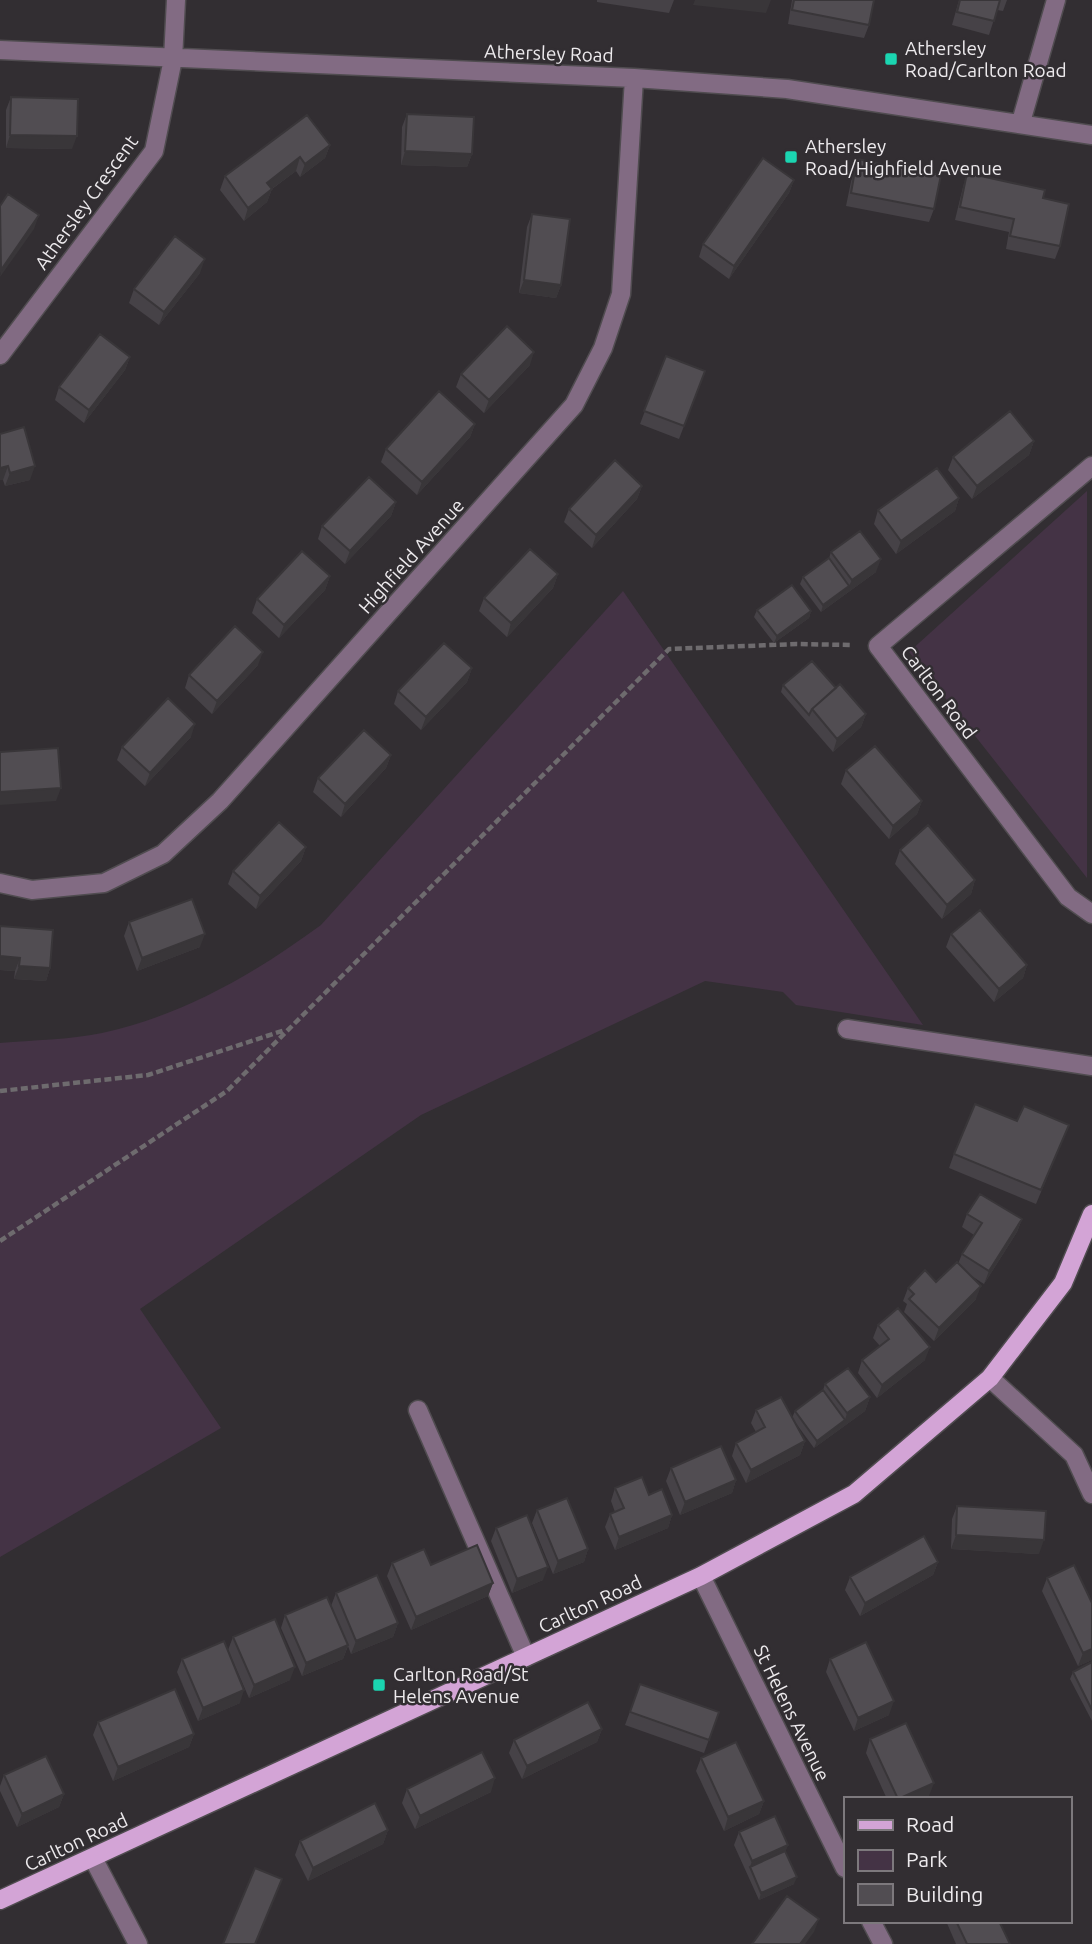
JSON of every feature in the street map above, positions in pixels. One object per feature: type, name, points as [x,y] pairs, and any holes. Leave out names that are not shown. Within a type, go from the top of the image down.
[{"type":"main road","name":"Carlton Road","points":[[0,1900],[701,1576],[854,1494],[990,1378],[1063,1283],[1092,1214]]},
{"type":"street","name":"Athersley Crescent","points":[[0,355],[154,151],[173,59],[176,0]]},
{"type":"street","points":[[1021,122],[1056,0]]},
{"type":"street","name":"Athersley Road","points":[[0,50],[634,78],[787,89],[1021,122],[1092,135]]},
{"type":"street","name":"Highfield Avenue","points":[[0,883],[32,890],[104,883],[163,854],[220,801],[573,405],[603,348],[621,294],[634,78]]},
{"type":"street","name":"Carlton Road","points":[[1092,466],[878,646],[1068,897],[1092,914]]},
{"type":"street","points":[[847,1029],[1092,1066]]},
{"type":"street","points":[[990,1378],[1074,1455],[1092,1494]]},
{"type":"street","points":[[418,1410],[526,1657]]},
{"type":"street","name":"St Helens Avenue","points":[[701,1576],[844,1866]]},
{"type":"street","points":[[93,1858],[138,1944]]},
{"type":"street","points":[[873,1923],[883,1944]]},
{"type":"path","points":[[0,1241],[227,1091],[669,649],[797,644],[878,646]]},
{"type":"path","points":[[0,1091],[148,1076],[286,1030]]},
{"type":"green space","points":[[1087,491],[1087,878],[909,652]]},
{"type":"green space","points":[[623,591],[923,1025],[796,1005],[783,992],[705,981],[421,1115],[140,1309],[221,1428],[0,1557],[0,1043],[102,1033],[161,1015],[190,1004],[244,976],[321,925]]},
{"type":"building","points":[[794,0],[874,0],[869,25],[792,10]]},
{"type":"building","points":[[960,0],[1000,0],[994,21],[957,12]]},
{"type":"building","points":[[11,97],[78,99],[77,136],[10,135]]},
{"type":"building","points":[[407,114],[474,117],[472,154],[405,151]]},
{"type":"building","points":[[307,115],[330,145],[305,164],[300,157],[267,183],[272,189],[248,208],[225,176]]},
{"type":"building","points":[[763,158],[794,180],[734,266],[703,244]]},
{"type":"building","points":[[857,159],[941,175],[934,209],[851,193]]},
{"type":"building","points":[[967,173],[1045,190],[1043,198],[1069,204],[1060,246],[1010,236],[1014,219],[960,207]]},
{"type":"building","points":[[8,194],[39,215],[1,270],[0,206]]},
{"type":"building","points":[[532,214],[570,219],[561,285],[524,280]]},
{"type":"building","points":[[175,236],[205,259],[164,312],[134,289]]},
{"type":"building","points":[[507,326],[534,352],[489,400],[461,374]]},
{"type":"building","points":[[100,334],[130,357],[89,410],[59,387]]},
{"type":"building","points":[[666,356],[705,371],[684,426],[644,411]]},
{"type":"building","points":[[439,391],[475,424],[422,482],[386,449]]},
{"type":"building","points":[[1010,411],[1034,441],[977,486],[953,457]]},
{"type":"building","points":[[24,427],[35,466],[10,473],[8,466],[0,468],[0,434]]},
{"type":"building","points":[[615,460],[642,486],[596,535],[569,509]]},
{"type":"building","points":[[937,468],[959,498],[901,541],[878,510]]},
{"type":"building","points":[[369,477],[396,502],[350,551],[322,526]]},
{"type":"building","points":[[860,531],[881,559],[852,580],[831,552]]},
{"type":"building","points":[[530,549],[558,574],[511,623],[484,598]]},
{"type":"building","points":[[302,551],[330,576],[284,625],[257,599]]},
{"type":"building","points":[[829,558],[849,586],[823,605],[803,577]]},
{"type":"building","points":[[792,585],[811,611],[777,636],[757,610]]},
{"type":"building","points":[[235,626],[263,652],[217,701],[189,675]]},
{"type":"building","points":[[444,643],[472,668],[426,717],[398,691]]},
{"type":"building","points":[[812,661],[836,688],[812,709],[809,715],[783,685]]},
{"type":"building","points":[[840,684],[866,714],[837,739],[812,709]]},
{"type":"building","points":[[168,698],[195,724],[150,773],[122,747]]},
{"type":"building","points":[[364,730],[391,755],[345,804],[318,778]]},
{"type":"building","points":[[875,746],[922,801],[893,826],[846,770]]},
{"type":"building","points":[[58,748],[61,788],[0,792],[0,752]]},
{"type":"building","points":[[279,822],[306,847],[260,896],[233,871]]},
{"type":"building","points":[[928,825],[975,880],[947,905],[900,850]]},
{"type":"building","points":[[192,899],[205,934],[142,958],[129,922]]},
{"type":"building","points":[[980,910],[1027,965],[999,989],[951,934]]},
{"type":"building","points":[[0,926],[53,930],[50,968],[19,966],[20,958],[0,956]]},
{"type":"building","points":[[975,1104],[1017,1121],[1024,1106],[1069,1125],[1041,1190],[954,1154]]},
{"type":"building","points":[[980,1194],[1022,1219],[989,1271],[962,1254],[982,1223],[967,1214]]},
{"type":"building","points":[[957,1262],[981,1286],[939,1328],[909,1299],[914,1294],[908,1288],[925,1270],[936,1282]]},
{"type":"building","points":[[898,1308],[930,1347],[882,1385],[862,1360],[889,1339],[878,1325]]},
{"type":"building","points":[[848,1368],[870,1397],[847,1413],[825,1384]]},
{"type":"building","points":[[823,1390],[845,1420],[817,1441],[795,1411]]},
{"type":"building","points":[[781,1397],[805,1441],[751,1470],[736,1443],[765,1427],[756,1410]]},
{"type":"building","points":[[721,1446],[736,1480],[685,1502],[671,1468]]},
{"type":"building","points":[[642,1477],[649,1495],[662,1489],[672,1515],[619,1537],[610,1514],[624,1508],[615,1488]]},
{"type":"building","points":[[567,1498],[588,1549],[558,1561],[537,1510]]},
{"type":"building","points":[[957,1506],[1046,1511],[1044,1540],[956,1535]]},
{"type":"building","points":[[527,1515],[548,1567],[517,1579],[496,1528]]},
{"type":"building","points":[[924,1536],[938,1562],[865,1603],[850,1577]]},
{"type":"building","points":[[477,1545],[493,1583],[416,1617],[392,1563],[424,1549],[431,1565]]},
{"type":"building","points":[[1074,1565],[1092,1603],[1092,1649],[1083,1653],[1047,1578]]},
{"type":"building","points":[[377,1575],[398,1623],[356,1641],[336,1593]]},
{"type":"building","points":[[327,1597],[348,1645],[306,1663],[285,1615]]},
{"type":"building","points":[[275,1619],[295,1667],[254,1685],[233,1637]]},
{"type":"building","points":[[224,1641],[244,1690],[203,1708],[182,1659]]},
{"type":"building","points":[[866,1642],[894,1701],[858,1718],[830,1659]]},
{"type":"building","points":[[1092,1662],[1092,1710],[1073,1672]]},
{"type":"building","points":[[640,1684],[719,1712],[709,1740],[630,1712]]},
{"type":"building","points":[[175,1689],[194,1734],[118,1767],[98,1722]]},
{"type":"building","points":[[588,1702],[602,1729],[527,1766],[514,1740]]},
{"type":"building","points":[[906,1723],[934,1783],[897,1797],[870,1739]]},
{"type":"building","points":[[736,1742],[764,1801],[728,1817],[701,1758]]},
{"type":"building","points":[[482,1752],[495,1778],[420,1816],[407,1789]]},
{"type":"building","points":[[46,1756],[64,1794],[22,1814],[4,1775]]},
{"type":"building","points":[[375,1803],[388,1830],[313,1868],[300,1841]]},
{"type":"building","points":[[775,1816],[788,1845],[752,1861],[739,1832]]},
{"type":"building","points":[[785,1851],[797,1877],[761,1893],[750,1867]]},
{"type":"building","points":[[255,1868],[282,1879],[255,1944],[223,1944]]},
{"type":"building","points":[[787,1896],[819,1919],[800,1944],[752,1944]]},
{"type":"building","points":[[957,1923],[1000,1923],[1010,1944],[967,1944]]},
{"type":"place","name":"Athersley Road/Carlton Road","points":[[891,59]]},
{"type":"place","name":"Athersley Road/Highfield Avenue","points":[[791,157]]},
{"type":"place","name":"Carlton Road/St Helens Avenue","points":[[379,1685]]}]
